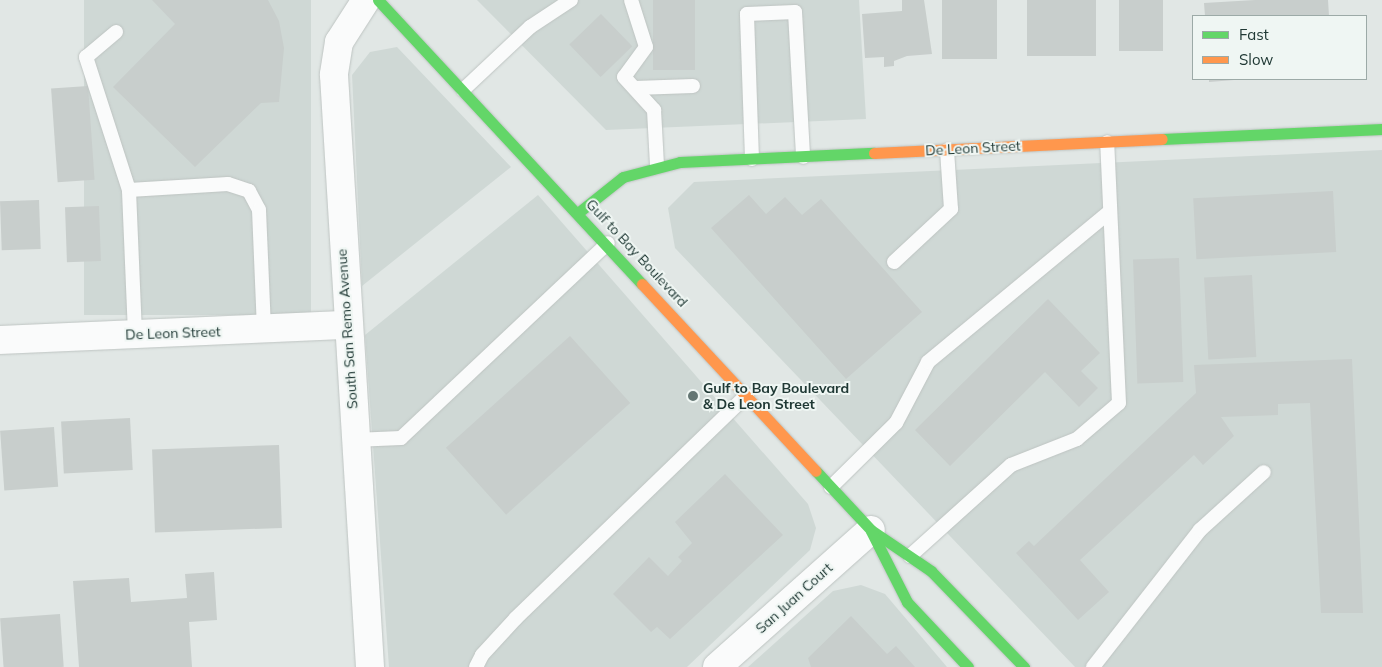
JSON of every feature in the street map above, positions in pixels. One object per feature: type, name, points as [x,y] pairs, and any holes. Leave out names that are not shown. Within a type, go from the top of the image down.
[{"type":"street","name":"South San Remo Avenue","points":[[366,0],[339,42],[334,76],[346,325],[370,667]]},
{"type":"street","name":"Gulf to Bay Boulevard","points":[[378,0],[608,243],[871,530],[931,570],[1024,667]]},
{"type":"street","name":"De Leon Street","points":[[579,212],[623,177],[657,165],[1382,129]]},
{"type":"street","name":"De Leon Street","points":[[0,340],[346,325]]},
{"type":"street","name":"Gulf to Bay Boulevard","points":[[871,530],[907,602],[968,667]]},
{"type":"street","name":"San Juan Court","points":[[717,667],[871,530]]},
{"type":"lane","points":[[463,90],[530,27],[571,0]]},
{"type":"lane","points":[[631,0],[646,47],[624,77],[654,110],[657,165]]},
{"type":"lane","points":[[752,159],[747,14],[795,12],[803,157]]},
{"type":"lane","points":[[116,32],[86,57],[129,190],[135,334]]},
{"type":"lane","points":[[635,88],[693,86]]},
{"type":"lane","points":[[910,556],[1011,465],[1077,439],[1119,403],[1107,142]]},
{"type":"lane","points":[[894,262],[951,209],[947,150]]},
{"type":"lane","points":[[129,190],[228,184],[249,192],[259,210],[264,329]]},
{"type":"lane","points":[[832,487],[896,423],[928,362],[1109,212]]},
{"type":"lane","points":[[354,440],[401,438],[608,243]]},
{"type":"lane","points":[[476,667],[482,655],[516,618],[747,395]]},
{"type":"lane","points":[[1092,667],[1200,530],[1264,472]]},
{"type":"shaded area","points":[[84,0],[311,0],[311,315],[84,315]]},
{"type":"shaded area","points":[[477,0],[859,0],[866,119],[606,130]]},
{"type":"shaded area","points":[[397,47],[511,167],[362,286],[352,75],[370,52]]},
{"type":"shaded area","points":[[1382,150],[1382,667],[1075,667],[675,248],[668,208],[694,182]]},
{"type":"shaded area","points":[[538,195],[808,504],[816,528],[810,550],[687,667],[389,667],[365,335]]},
{"type":"shaded area","points":[[861,585],[885,594],[947,667],[748,667],[833,591]]},
{"type":"building","points":[[152,0],[268,0],[279,21],[284,48],[279,102],[261,103],[195,167],[113,87],[175,24]]},
{"type":"building","points":[[653,0],[695,0],[695,70],[653,70]]},
{"type":"building","points":[[902,0],[924,0],[932,54],[907,56],[894,61],[894,66],[884,67],[884,57],[865,58],[862,14],[902,11]]},
{"type":"building","points":[[942,0],[997,0],[997,59],[942,59]]},
{"type":"building","points":[[1027,0],[1096,0],[1096,56],[1027,56]]},
{"type":"building","points":[[1119,0],[1163,0],[1163,51],[1119,51]]},
{"type":"building","points":[[1255,0],[1328,0],[1329,15],[1205,15],[1204,3]]},
{"type":"building","points":[[601,14],[632,46],[601,77],[569,45]]},
{"type":"building","points":[[1209,80],[1234,80],[1209,82]]},
{"type":"building","points":[[88,86],[95,180],[58,182],[51,89]]},
{"type":"building","points":[[1333,191],[1336,252],[1196,259],[1193,198]]},
{"type":"building","points":[[749,195],[766,214],[785,197],[802,215],[821,199],[922,312],[846,379],[711,228]]},
{"type":"building","points":[[39,200],[41,249],[2,250],[0,201]]},
{"type":"building","points":[[99,206],[101,261],[67,262],[65,207]]},
{"type":"building","points":[[1179,258],[1183,382],[1137,384],[1133,260]]},
{"type":"building","points":[[1252,275],[1256,357],[1208,359],[1204,278]]},
{"type":"building","points":[[1048,299],[1100,353],[1081,371],[1098,388],[1079,407],[1045,372],[950,466],[915,430]]},
{"type":"building","points":[[570,336],[630,403],[506,515],[446,448]]},
{"type":"building","points":[[1352,359],[1363,613],[1321,613],[1310,403],[1278,404],[1278,415],[1221,417],[1234,436],[1203,465],[1194,455],[1080,560],[1109,592],[1078,620],[1016,553],[1029,541],[1034,546],[1196,393],[1194,365]]},
{"type":"building","points":[[130,418],[133,470],[64,474],[61,422]]},
{"type":"building","points":[[54,427],[58,487],[4,491],[0,431]]},
{"type":"building","points":[[279,445],[282,528],[155,532],[152,449]]},
{"type":"building","points":[[725,474],[783,535],[670,639],[657,627],[651,632],[613,594],[649,557],[668,576],[682,561],[678,557],[692,543],[675,522]]},
{"type":"building","points":[[214,572],[217,620],[189,622],[192,667],[79,667],[73,581],[129,578],[131,602],[187,598],[185,574]]},
{"type":"building","points":[[60,614],[64,667],[4,667],[0,618]]},
{"type":"building","points":[[851,616],[887,654],[896,646],[915,667],[811,667],[808,658]]},
{"type":"traffic: fast","points":[[378,0],[642,284]]},
{"type":"traffic: fast","points":[[1162,139],[1382,129]]},
{"type":"traffic: fast","points":[[579,212],[623,177],[680,162],[874,153]]},
{"type":"traffic: fast","points":[[816,471],[871,530],[931,571],[1024,667]]},
{"type":"traffic: fast","points":[[871,531],[907,602],[968,667]]},
{"type":"traffic: slow","points":[[874,153],[1162,139]]},
{"type":"traffic: slow","points":[[642,284],[816,471]]},
{"type":"place","name":"Gulf to Bay Boulevard & De Leon Street","points":[[693,396]]}]
